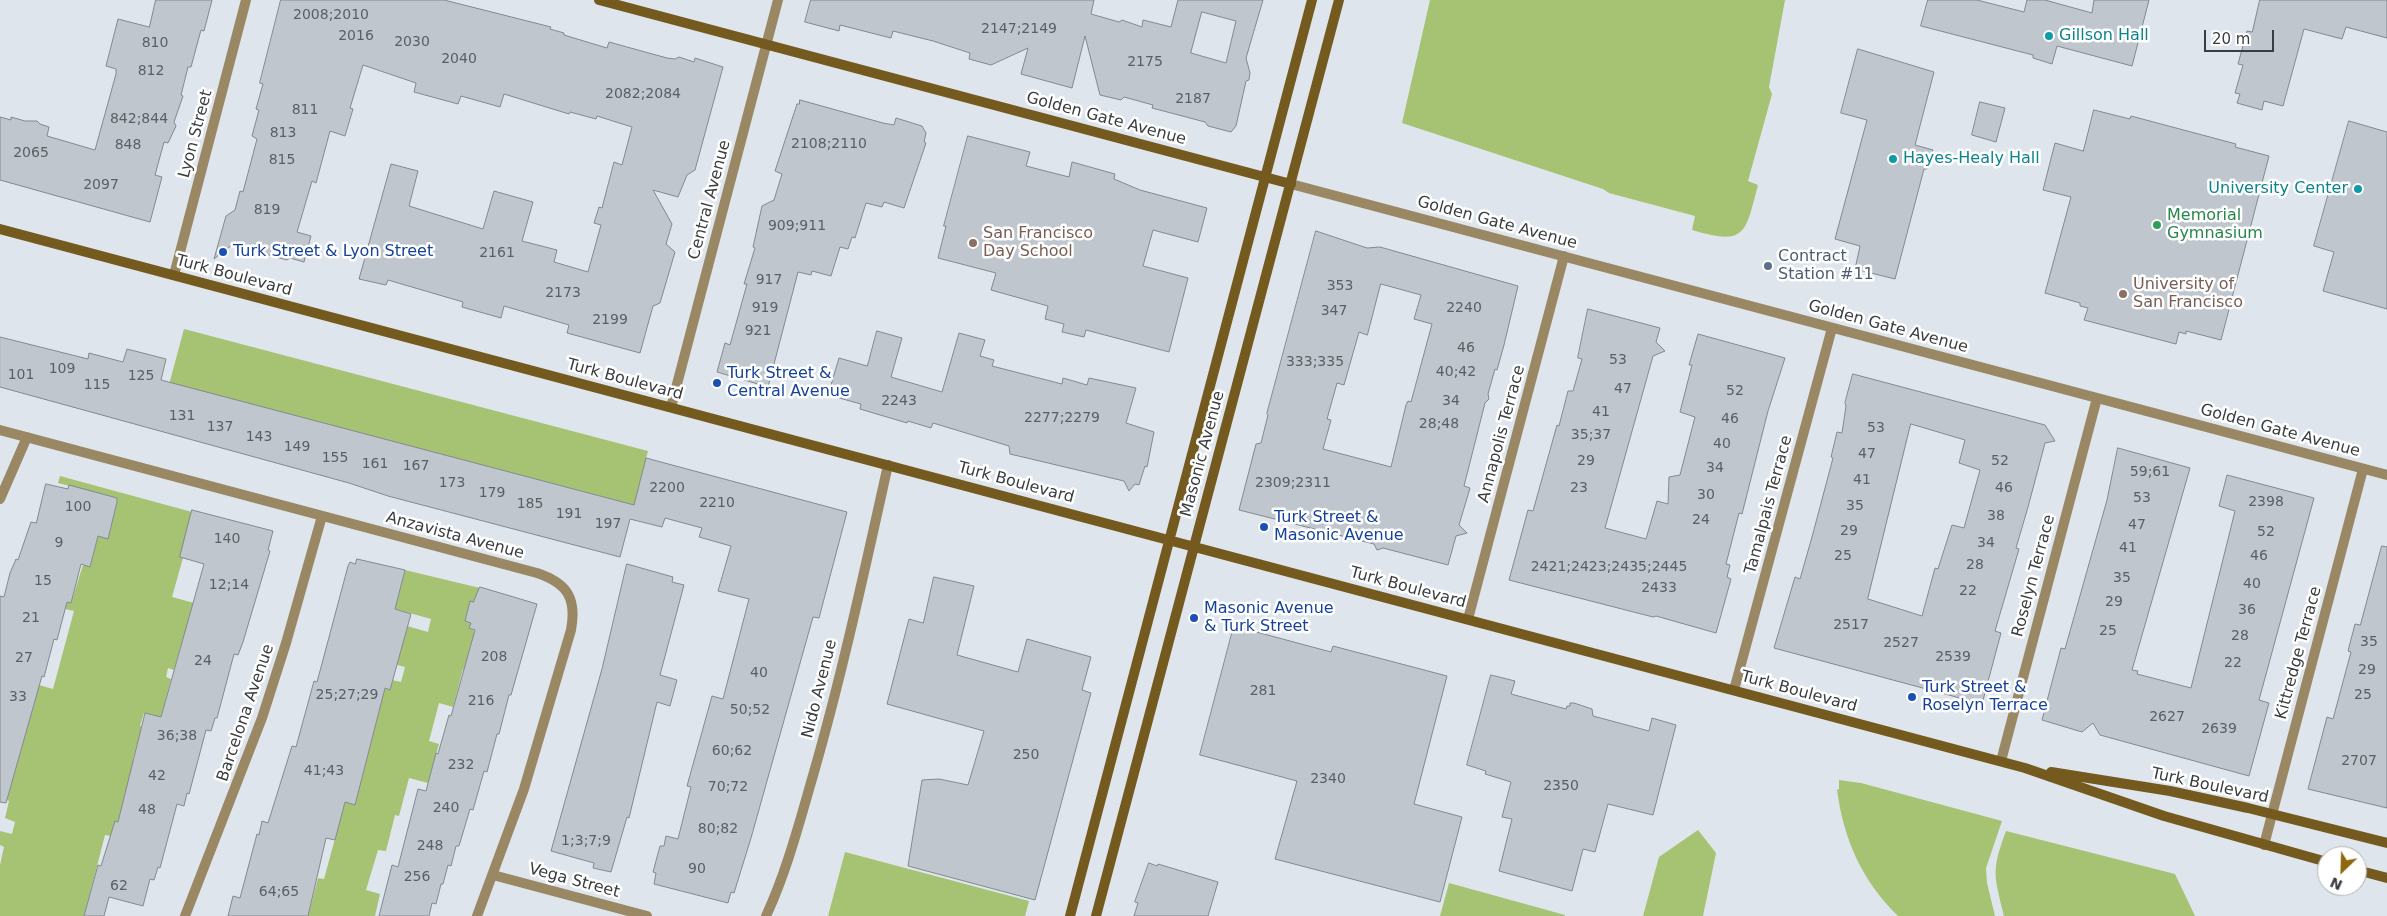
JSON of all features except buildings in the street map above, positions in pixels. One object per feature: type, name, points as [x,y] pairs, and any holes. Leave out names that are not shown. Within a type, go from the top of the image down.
[{"type":"main road","name":"Golden Gate Avenue","points":[[599,0],[1291,184]]},
{"type":"main road","name":"Masonic Avenue","points":[[1070,916],[1312,0]]},
{"type":"main road","name":"Masonic Avenue","points":[[1096,916],[1339,0]]},
{"type":"main road","name":"Turk Boulevard","points":[[0,229],[2000,761],[2164,816],[2317,859]]},
{"type":"main road","name":"Turk Boulevard","points":[[2025,768],[2170,791],[2387,843]]},
{"type":"main road","points":[[2367,873],[2387,878]]},
{"type":"street","name":"Lyon Street","points":[[174,275],[246,0]]},
{"type":"street","name":"Central Avenue","points":[[670,407],[778,0]]},
{"type":"street","name":"Golden Gate Avenue","points":[[1291,184],[2387,475]]},
{"type":"street","name":"Annapolis Terrace","points":[[1468,619],[1564,256]]},
{"type":"street","name":"Tamalpais Terrace","points":[[1734,690],[1832,328]]},
{"type":"street","name":"Roselyn Terrace","points":[[2000,761],[2097,398]]},
{"type":"street","name":"Anzavista Avenue","points":[[0,430],[550,577],[561,584],[569,594],[574,616],[571,630],[537,748],[477,916]]},
{"type":"street","points":[[0,499],[26,437]]},
{"type":"street","name":"Nido Avenue","points":[[766,916],[796,832],[824,735],[846,650],[888,465]]},
{"type":"street","name":"Kittredge Terrace","points":[[2264,845],[2363,469]]},
{"type":"street","name":"Barcelona Avenue","points":[[185,916],[262,718],[286,643],[322,516]]},
{"type":"street","name":"Vega Street","points":[[493,875],[647,916]]},
{"type":"green space","points":[[1430,0],[1785,0],[1769,87],[1772,94],[1748,181],[1758,185],[1746,225],[1733,236],[1723,237],[1692,230],[1695,216],[1609,193],[1603,189],[1402,123]]},
{"type":"green space","points":[[184,329],[648,451],[634,505],[258,406],[167,392]]},
{"type":"green space","points":[[60,476],[192,512],[181,557],[183,558],[172,597],[194,603],[187,642],[182,641],[174,670],[168,668],[166,677],[171,679],[161,717],[144,713],[140,726],[152,729],[137,744],[133,759],[143,762],[126,790],[118,822],[115,821],[111,836],[105,835],[84,916],[0,916],[0,865],[4,847],[0,845],[0,831],[12,834],[15,822],[5,818],[9,801],[7,800],[39,685],[53,689],[74,611],[65,609],[67,602],[71,603],[83,565],[90,566],[98,536],[108,538],[117,502],[116,498],[58,483]]},
{"type":"green space","points":[[405,570],[480,588],[476,603],[470,602],[465,621],[471,623],[469,628],[475,631],[453,707],[439,703],[429,741],[439,744],[428,783],[409,778],[399,816],[395,815],[386,851],[378,850],[366,890],[380,894],[375,916],[308,916],[318,878],[324,879],[345,802],[355,805],[385,688],[390,690],[392,680],[401,682],[405,667],[397,665],[407,626],[428,632],[431,619],[395,609]]},
{"type":"green space","points":[[1839,780],[1861,783],[2002,821],[1986,868],[1987,883],[1995,916],[1898,916],[1874,888],[1856,858],[1849,841],[1840,807],[1837,789],[1839,790]]},
{"type":"green space","points":[[1698,830],[1716,853],[1703,916],[1643,916],[1659,857]]},
{"type":"green space","points":[[2006,831],[2175,874],[2195,916],[2004,916],[1996,882],[1996,865]]},
{"type":"green space","points":[[845,852],[1029,901],[1025,916],[828,916]]},
{"type":"green space","points":[[1449,883],[1565,915],[1565,916],[1440,916]]},
{"type":"place","name":"Gillson Hall","points":[[2049,36]]},
{"type":"place","name":"Hayes-Healy Hall","points":[[1893,159]]},
{"type":"place","name":"University Center","points":[[2358,189]]},
{"type":"place","name":"Memorial Gymnasium","points":[[2157,225]]},
{"type":"place","name":"San Francisco Day School","points":[[973,243]]},
{"type":"place","name":"Turk Street & Lyon Street","points":[[223,252]]},
{"type":"place","name":"Contract Station #11","points":[[1768,266]]},
{"type":"place","name":"University of San Francisco","points":[[2123,294]]},
{"type":"place","name":"Turk Street & Central Avenue","points":[[717,383]]},
{"type":"place","name":"Turk Street & Masonic Avenue","points":[[1264,527]]},
{"type":"place","name":"Masonic Avenue & Turk Street","points":[[1194,618]]},
{"type":"place","name":"Turk Street & Roselyn Terrace","points":[[1912,697]]}]
